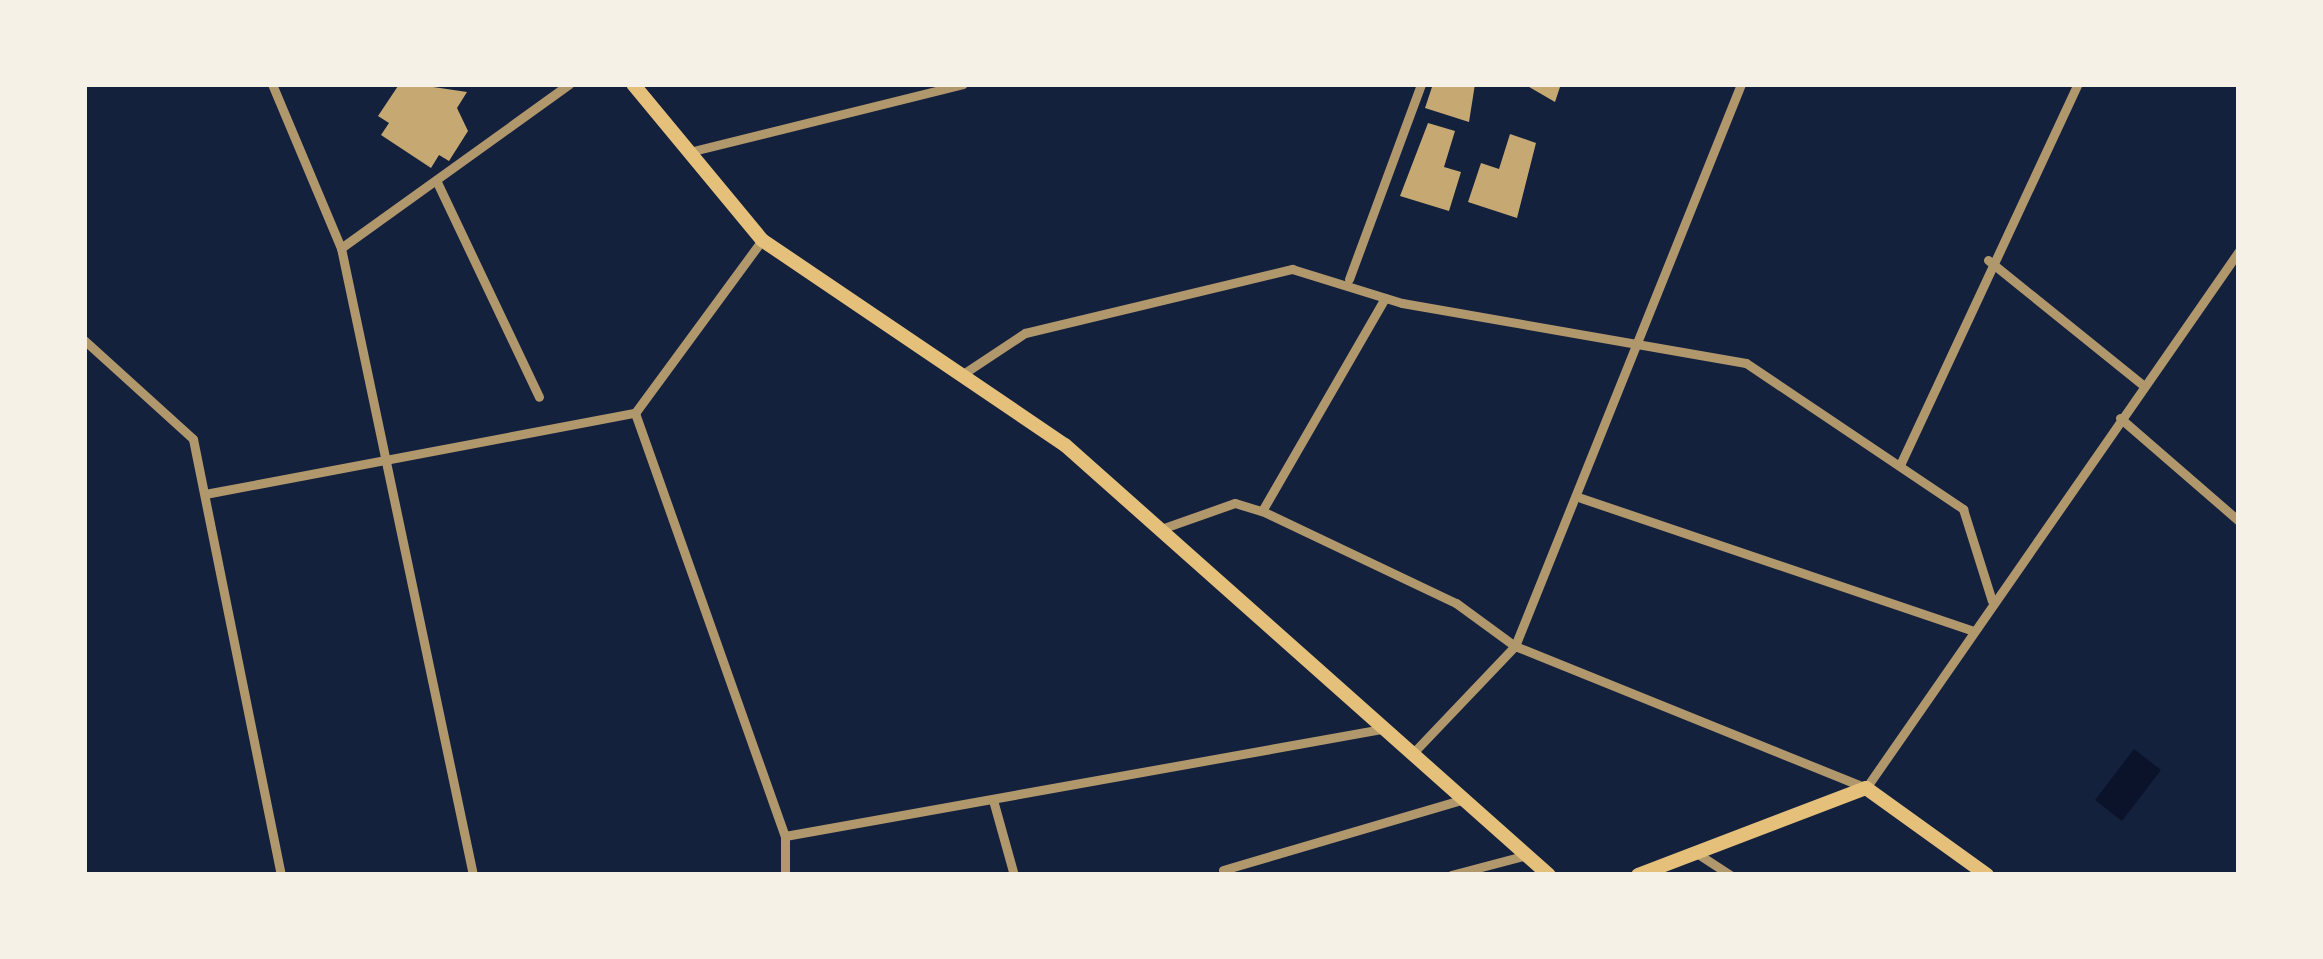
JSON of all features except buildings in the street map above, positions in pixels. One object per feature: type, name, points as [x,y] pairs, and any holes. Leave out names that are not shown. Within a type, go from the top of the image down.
[{"type":"main road","points":[[633,84],[762,241],[966,372],[1160,530],[1549,875]]},
{"type":"main road","points":[[1638,875],[1866,788],[1987,875]]},
{"type":"street","points":[[272,84],[341,248],[392,455],[473,875]]},
{"type":"street","points":[[341,248],[569,84]]},
{"type":"street","points":[[688,152],[963,84]]},
{"type":"street","points":[[1349,279],[1421,84]]},
{"type":"street","points":[[1413,753],[1515,646],[1581,498],[1741,84]]},
{"type":"street","points":[[1900,465],[1988,260],[2078,84]]},
{"type":"street","points":[[436,180],[539,397]]},
{"type":"street","points":[[205,494],[392,455],[635,413],[762,241]]},
{"type":"street","points":[[1160,530],[1235,503],[1262,511],[1456,603],[1515,646],[1866,788],[2239,251]]},
{"type":"street","points":[[1988,260],[2143,385]]},
{"type":"street","points":[[966,372],[1025,333],[1247,275],[1349,279],[1385,298],[1767,369],[1964,509],[1992,602]]},
{"type":"street","points":[[1262,511],[1385,298]]},
{"type":"street","points":[[84,340],[193,439],[281,875]]},
{"type":"street","points":[[635,413],[785,836],[785,875]]},
{"type":"street","points":[[2120,418],[2239,520]]},
{"type":"street","points":[[1581,498],[1972,630]]},
{"type":"street","points":[[785,836],[1385,728]]},
{"type":"street","points":[[1222,870],[1465,799]]},
{"type":"street","points":[[993,800],[1014,875]]},
{"type":"street","points":[[1451,875],[1530,854]]},
{"type":"street","points":[[1698,854],[1730,875]]},
{"type":"water","points":[[2134,749],[2161,770],[2122,821],[2095,800]]}]
